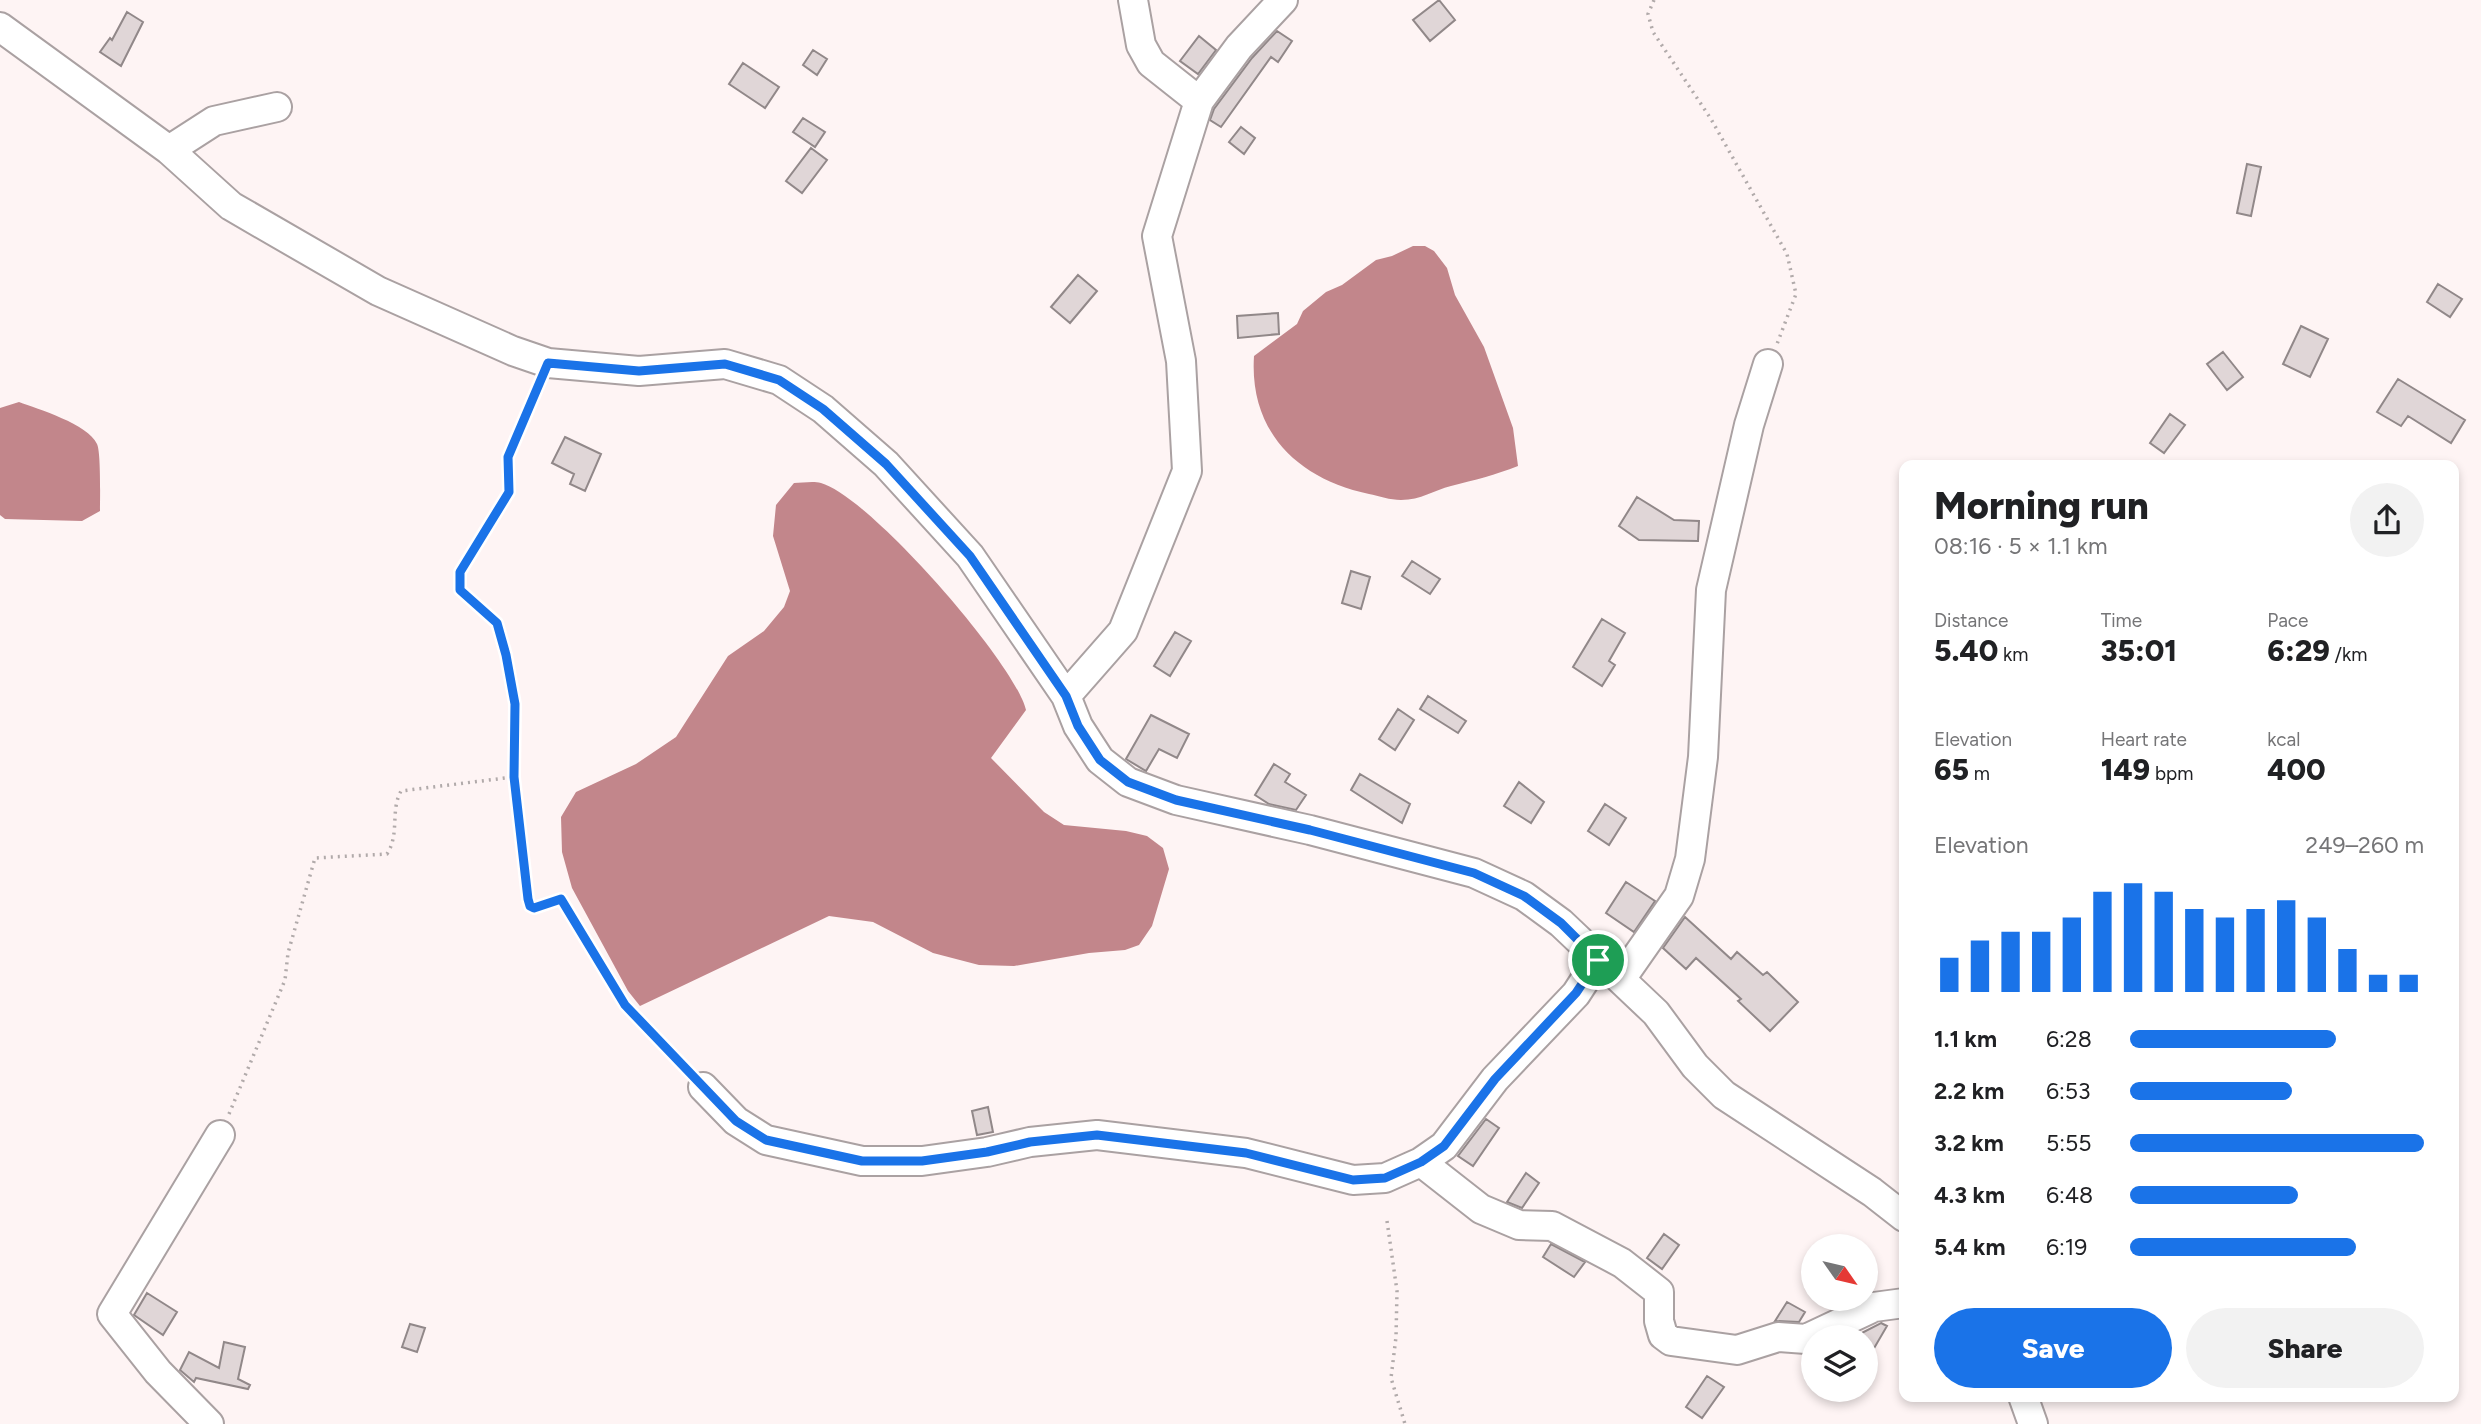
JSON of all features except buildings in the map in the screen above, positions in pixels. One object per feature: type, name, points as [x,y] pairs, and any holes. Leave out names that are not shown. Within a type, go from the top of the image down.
[{"type":"street","points":[[1133,0],[1141,45],[1151,63],[1199,101]]},
{"type":"street","points":[[1066,696],[1122,631],[1187,471],[1181,361],[1157,236],[1199,101],[1239,47],[1283,0]]},
{"type":"street","points":[[0,27],[169,150],[231,206],[378,291],[513,351],[548,363],[639,371],[725,364],[779,380],[823,409],[857,438],[926,506],[970,556],[1066,696],[1078,726],[1100,760],[1128,782],[1176,800],[1310,830],[1474,873],[1524,896],[1561,923],[1656,1013],[1695,1066],[1724,1095],[1872,1192],[1899,1213]]},
{"type":"street","points":[[169,150],[214,121],[277,107]]},
{"type":"street","points":[[1621,979],[1679,896],[1690,859],[1703,757],[1711,590],[1749,425],[1768,365]]},
{"type":"street","points":[[704,1087],[736,1121],[766,1140],[862,1161],[922,1161],[987,1152],[1030,1142],[1097,1135],[1246,1153],[1353,1180],[1385,1178],[1421,1162],[1444,1146],[1495,1079],[1576,993],[1598,960]]},
{"type":"street","points":[[209,1424],[158,1371],[112,1314],[220,1135]]},
{"type":"street","points":[[1421,1162],[1481,1209],[1519,1225],[1552,1226],[1622,1263],[1659,1292],[1659,1321],[1663,1335],[1671,1340],[1737,1350],[1778,1336],[1806,1339],[1874,1307],[1899,1304]]},
{"type":"street","points":[[2025,1402],[2033,1424]]},
{"type":"path","points":[[1654,0],[1648,14],[1653,32],[1712,119],[1787,254],[1796,294],[1768,365]]},
{"type":"path","points":[[548,363],[508,457],[509,492],[460,572],[460,590],[497,623],[506,655],[515,704],[514,777],[530,906],[540,908],[556,899],[566,904],[625,1005],[704,1087]]},
{"type":"path","points":[[220,1135],[285,980],[288,953],[315,858],[387,854],[393,845],[396,800],[401,791],[514,777]]},
{"type":"path","points":[[1387,1221],[1397,1291],[1396,1337],[1391,1378],[1405,1424]]},
{"type":"shaded area","points":[[1413,246],[1425,246],[1434,251],[1447,268],[1455,295],[1484,347],[1513,428],[1518,466],[1421,497],[1397,500],[1343,487],[1320,477],[1300,464],[1283,448],[1269,429],[1260,408],[1255,383],[1254,356],[1297,324],[1303,311],[1326,292],[1342,285],[1376,260]]},
{"type":"shaded area","points":[[19,402],[62,418],[92,437],[97,444],[99,456],[100,511],[82,521],[5,519],[0,515],[0,408]]},
{"type":"shaded area","points":[[794,483],[821,483],[843,495],[872,517],[904,548],[969,621],[1016,687],[1026,710],[991,758],[1044,812],[1064,825],[1126,831],[1147,836],[1163,848],[1169,869],[1152,926],[1139,945],[1125,950],[1089,953],[1014,966],[979,965],[933,953],[873,922],[829,916],[640,1006],[628,991],[572,888],[562,852],[561,817],[576,792],[636,764],[676,737],[728,656],[764,631],[784,607],[790,591],[773,536],[776,505]]},
{"type":"route","points":[[548,363],[639,371],[725,364],[779,380],[823,409],[886,464],[970,556],[1066,696],[1078,726],[1100,760],[1128,782],[1176,800],[1310,830],[1474,873],[1524,896],[1561,923],[1598,960],[1576,993],[1495,1079],[1471,1107],[1444,1146],[1421,1162],[1385,1178],[1353,1180],[1246,1153],[1097,1135],[1030,1142],[987,1152],[922,1161],[862,1161],[766,1140],[736,1121],[625,1005],[566,904],[561,899],[556,899],[540,908],[534,908],[530,906],[528,899],[514,777],[515,704],[506,655],[497,623],[460,590],[460,572],[509,492],[508,457],[548,363]]}]
